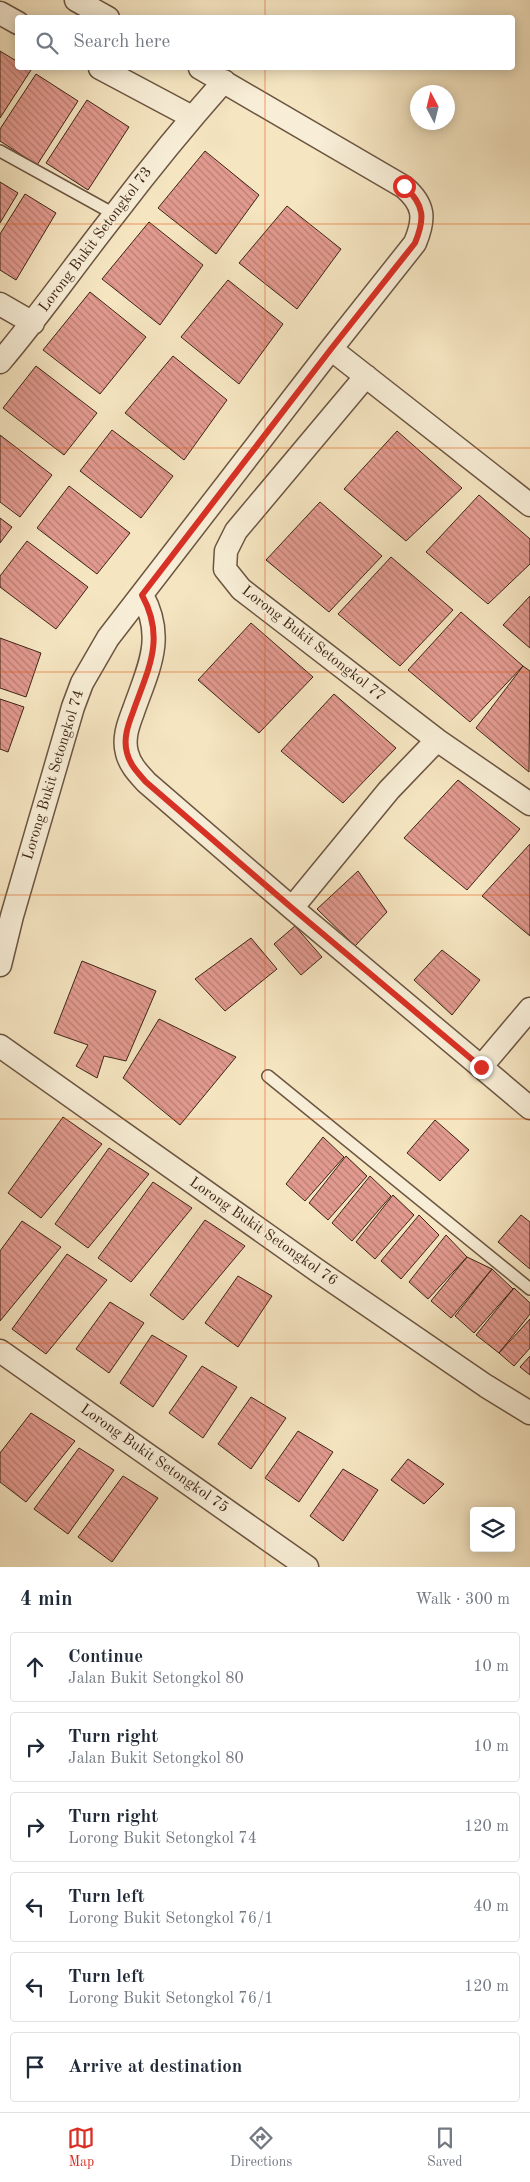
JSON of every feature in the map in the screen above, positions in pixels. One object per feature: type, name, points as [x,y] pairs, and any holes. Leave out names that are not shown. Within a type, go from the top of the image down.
[{"type":"street","points":[[76,0],[103,15]]},
{"type":"street","points":[[0,13],[15,21]]},
{"type":"street","points":[[104,70],[192,117]]},
{"type":"street","points":[[204,70],[224,81]]},
{"type":"street","name":"Lorong Bukit Setongkol 73","points":[[0,362],[33,323],[114,214],[192,117],[224,81]]},
{"type":"street","name":"Lorong Bukit Setongkol 74","points":[[0,965],[12,916],[73,707],[82,683],[108,638],[415,243],[421,229],[422,212],[416,197],[404,186],[224,81]]},
{"type":"street","points":[[0,304],[33,323]]},
{"type":"street","points":[[331,349],[530,505]]},
{"type":"street","name":"Lorong Bukit Setongkol 77","points":[[366,376],[236,532],[226,551],[225,569],[240,589],[438,740],[530,804]]},
{"type":"street","points":[[142,595],[150,610],[155,632],[150,665],[126,732],[126,753],[133,768],[146,782],[292,908],[530,1108]]},
{"type":"street","points":[[292,908],[389,790],[438,740]]},
{"type":"street","points":[[481,1067],[530,1009]]},
{"type":"street","name":"Lorong Bukit Setongkol 76","points":[[0,1046],[318,1271],[530,1414]]},
{"type":"street","name":"Lorong Bukit Setongkol 75","points":[[0,1351],[307,1567]]},
{"type":"lane","points":[[0,151],[114,214]]},
{"type":"lane","points":[[268,1076],[530,1289]]},
{"type":"building","points":[[0,51],[15,60],[15,70],[31,70],[0,118]]},
{"type":"building","points":[[36,74],[78,101],[37,165],[0,141],[0,129]]},
{"type":"building","points":[[87,100],[129,127],[88,190],[46,163]]},
{"type":"building","points":[[205,151],[259,195],[216,254],[158,208]]},
{"type":"building","points":[[0,182],[18,193],[0,223]]},
{"type":"building","points":[[25,194],[56,213],[16,280],[0,270],[0,234]]},
{"type":"building","points":[[287,206],[341,249],[297,309],[239,263]]},
{"type":"building","points":[[149,222],[203,265],[160,325],[102,279]]},
{"type":"building","points":[[228,280],[283,324],[239,384],[181,337]]},
{"type":"building","points":[[90,292],[146,337],[100,394],[43,350]]},
{"type":"building","points":[[173,356],[227,400],[184,460],[125,413]]},
{"type":"building","points":[[36,366],[97,413],[64,455],[3,408]]},
{"type":"building","points":[[112,430],[173,476],[141,518],[80,471]]},
{"type":"building","points":[[397,431],[462,488],[406,541],[344,489]]},
{"type":"building","points":[[0,435],[52,475],[20,517],[0,502]]},
{"type":"building","points":[[69,486],[130,533],[97,574],[37,528]]},
{"type":"building","points":[[479,495],[530,539],[530,564],[488,604],[426,552]]},
{"type":"building","points":[[320,502],[382,556],[329,612],[266,560]]},
{"type":"building","points":[[0,518],[12,527],[0,543]]},
{"type":"building","points":[[27,541],[88,587],[56,629],[0,587],[0,576]]},
{"type":"building","points":[[391,557],[453,610],[400,666],[338,614]]},
{"type":"building","points":[[530,596],[530,648],[503,625]]},
{"type":"building","points":[[461,612],[523,666],[470,722],[408,670]]},
{"type":"building","points":[[251,623],[313,677],[259,733],[198,680]]},
{"type":"building","points":[[0,638],[41,653],[26,697],[0,688]]},
{"type":"building","points":[[523,666],[530,671],[529,772],[476,728]]},
{"type":"building","points":[[334,694],[396,748],[343,803],[281,751]]},
{"type":"building","points":[[0,699],[24,707],[8,752],[0,749]]},
{"type":"building","points":[[458,780],[520,829],[467,890],[404,838]]},
{"type":"building","points":[[530,844],[530,936],[482,896]]},
{"type":"building","points":[[358,871],[387,912],[355,946],[317,909]]},
{"type":"building","points":[[295,926],[322,957],[301,975],[274,944]]},
{"type":"building","points":[[251,938],[277,969],[225,1011],[195,979]]},
{"type":"building","points":[[442,950],[480,980],[452,1015],[414,980]]},
{"type":"building","points":[[82,961],[156,991],[126,1061],[104,1056],[97,1078],[76,1066],[88,1045],[54,1033]]},
{"type":"building","points":[[159,1019],[236,1057],[180,1125],[123,1078]]},
{"type":"building","points":[[63,1117],[102,1144],[41,1218],[8,1193]]},
{"type":"building","points":[[435,1120],[469,1150],[440,1181],[407,1153]]},
{"type":"building","points":[[323,1137],[344,1157],[305,1201],[286,1184]]},
{"type":"building","points":[[109,1148],[149,1174],[88,1248],[55,1224]]},
{"type":"building","points":[[346,1156],[367,1176],[328,1220],[309,1203]]},
{"type":"building","points":[[370,1176],[391,1196],[352,1241],[332,1223]]},
{"type":"building","points":[[153,1182],[192,1208],[131,1282],[98,1258]]},
{"type":"building","points":[[393,1195],[414,1215],[375,1259],[356,1242]]},
{"type":"building","points":[[419,1215],[439,1235],[401,1279],[381,1261]]},
{"type":"building","points":[[521,1215],[530,1222],[530,1269],[498,1242]]},
{"type":"building","points":[[205,1220],[245,1246],[183,1320],[150,1295]]},
{"type":"building","points":[[22,1221],[61,1247],[0,1321],[0,1251]]},
{"type":"building","points":[[446,1235],[467,1257],[428,1299],[409,1282]]},
{"type":"building","points":[[67,1254],[107,1280],[46,1354],[12,1329]]},
{"type":"building","points":[[467,1257],[492,1269],[451,1318],[431,1301]]},
{"type":"building","points":[[492,1269],[513,1289],[474,1333],[455,1316]]},
{"type":"building","points":[[238,1276],[272,1296],[238,1347],[205,1323]]},
{"type":"building","points":[[514,1288],[530,1303],[530,1314],[499,1353],[476,1335]]},
{"type":"building","points":[[110,1302],[144,1323],[109,1373],[76,1349]]},
{"type":"building","points":[[530,1319],[530,1348],[514,1366],[499,1353]]},
{"type":"building","points":[[152,1335],[187,1356],[153,1407],[120,1383]]},
{"type":"building","points":[[530,1356],[530,1375],[520,1367]]},
{"type":"building","points":[[202,1366],[237,1387],[203,1438],[169,1413]]},
{"type":"building","points":[[251,1397],[286,1418],[251,1469],[218,1444]]},
{"type":"building","points":[[31,1413],[75,1441],[26,1502],[0,1482],[0,1453]]},
{"type":"building","points":[[298,1431],[333,1452],[299,1502],[265,1478]]},
{"type":"building","points":[[79,1448],[114,1470],[68,1534],[34,1509]]},
{"type":"building","points":[[408,1459],[444,1484],[424,1504],[391,1480]]},
{"type":"building","points":[[343,1469],[378,1490],[343,1541],[310,1516]]},
{"type":"building","points":[[123,1476],[158,1498],[112,1562],[78,1537]]},
{"type":"route","points":[[404,186],[416,197],[422,212],[421,229],[415,243],[142,595],[150,610],[155,632],[150,665],[126,732],[126,753],[133,768],[146,782],[481,1067]]}]
